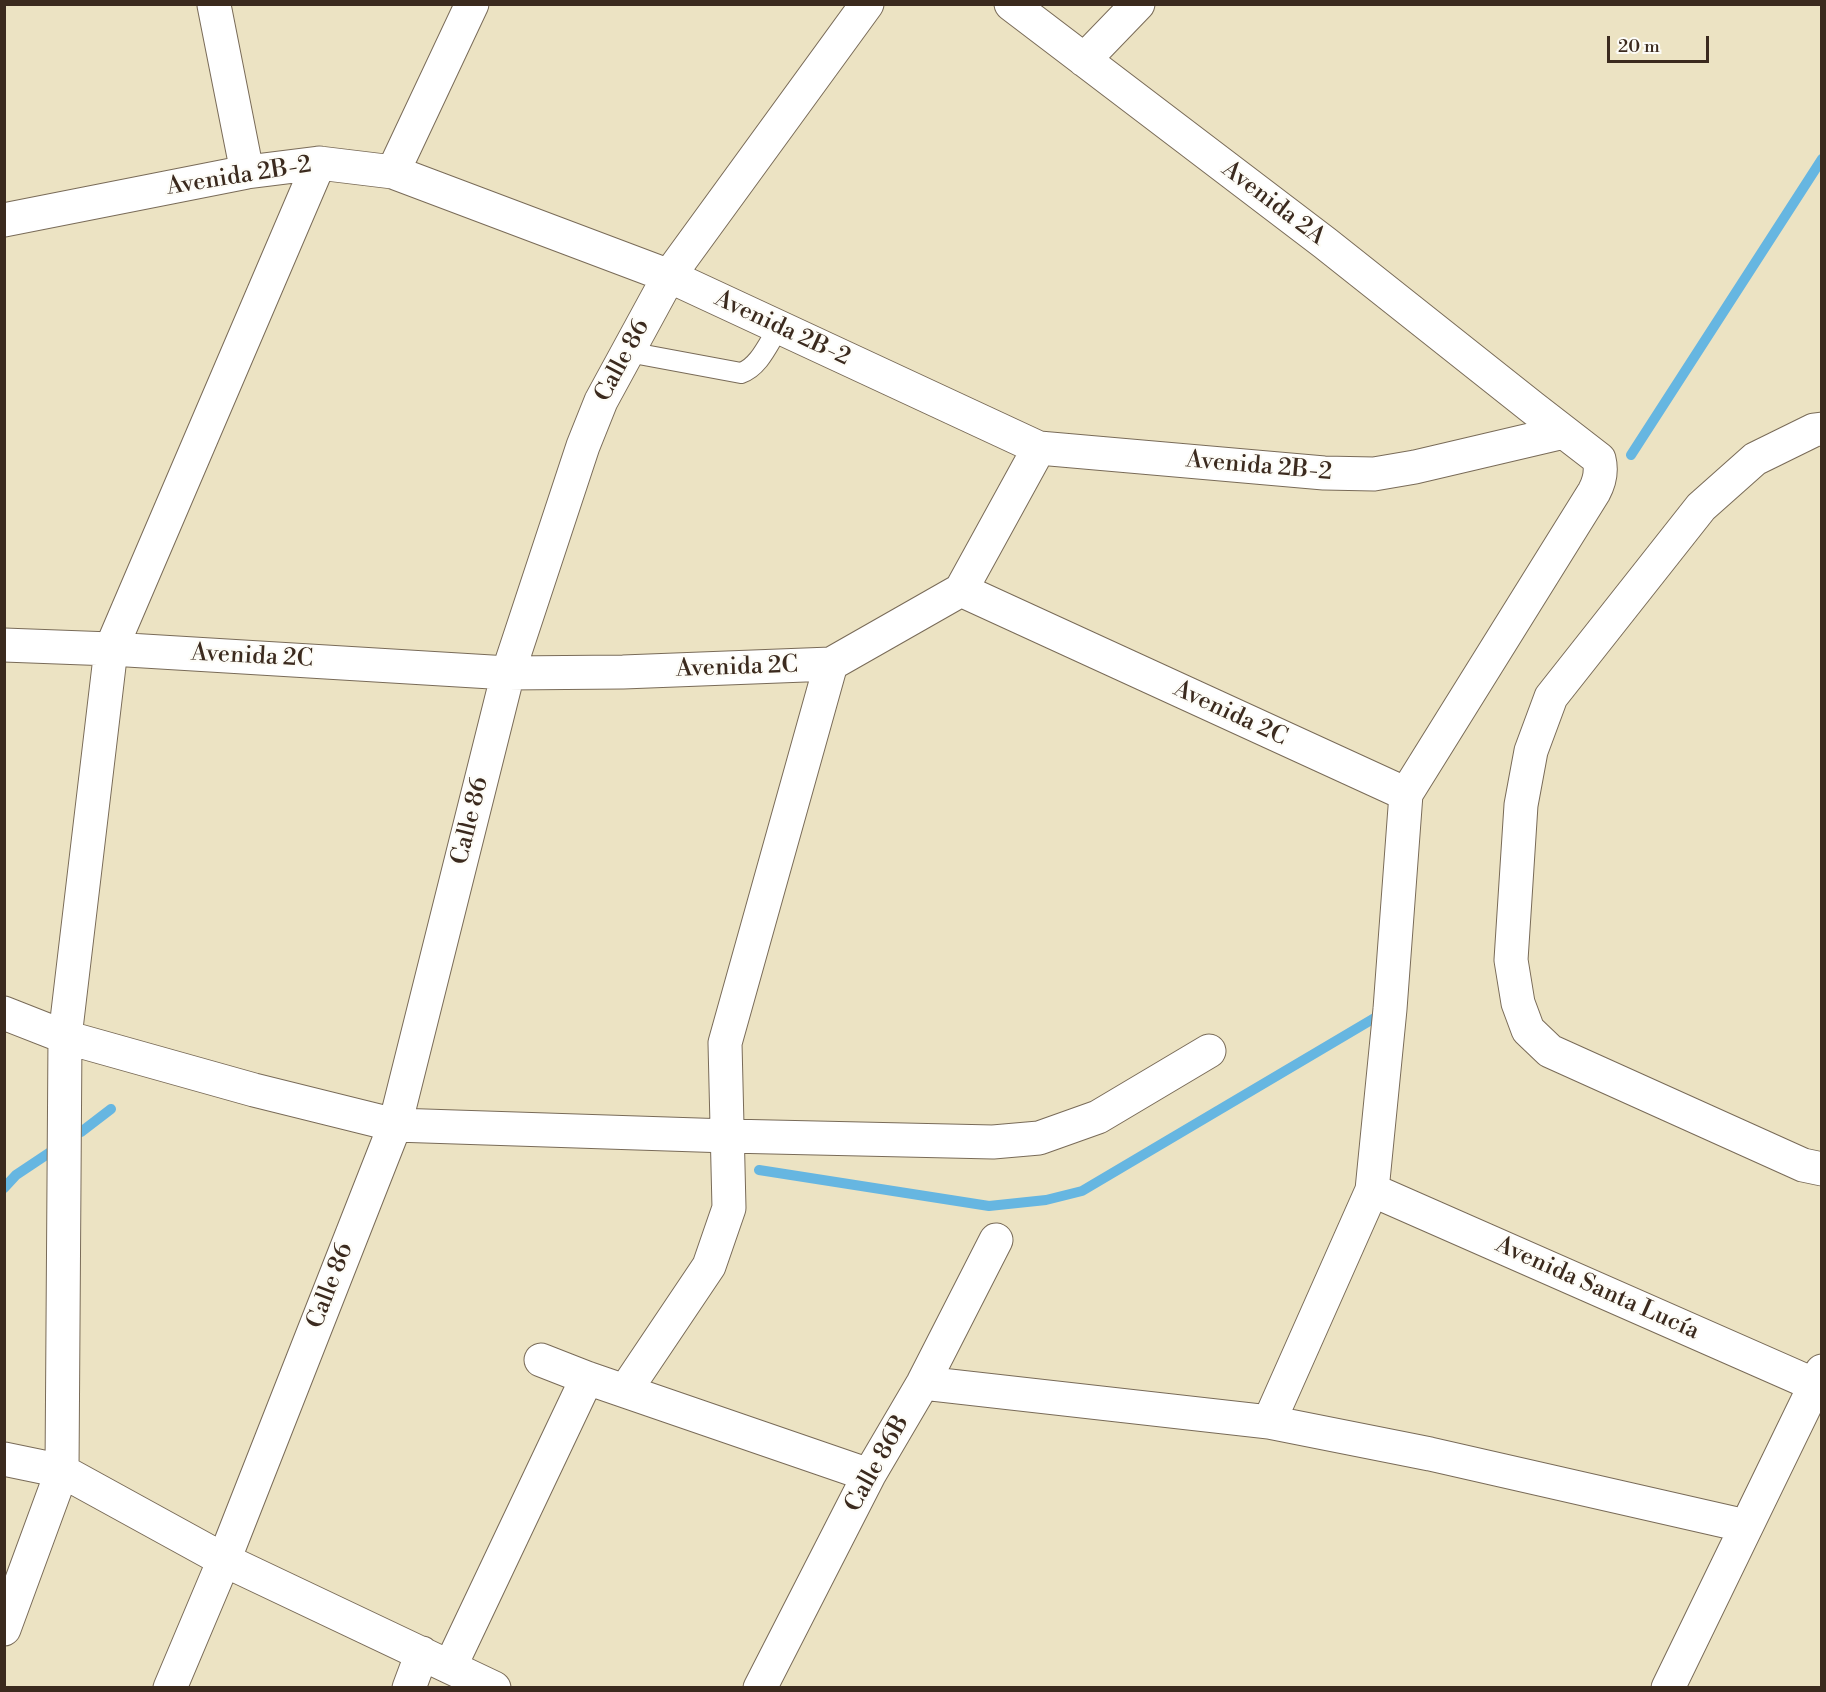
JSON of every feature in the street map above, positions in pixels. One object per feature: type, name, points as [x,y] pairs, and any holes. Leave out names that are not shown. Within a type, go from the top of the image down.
[{"type":"street","points":[[393,172],[472,4]]},
{"type":"street","name":"Calle 86","points":[[170,1688],[224,1560],[394,1125],[508,673],[583,446],[601,401],[669,276],[867,4]]},
{"type":"street","name":"Avenida 2A","points":[[1011,4],[1325,243],[1599,459],[1602,468],[1594,492],[1406,794]]},
{"type":"street","points":[[1084,60],[1138,4]]},
{"type":"street","points":[[214,5],[247,172]]},
{"type":"street","points":[[4,1629],[62,1470],[65,1037],[111,649],[320,163]]},
{"type":"street","name":"Avenida 2B-2","points":[[4,220],[247,172],[320,163],[393,172],[669,276],[1039,448],[1324,473],[1374,474],[1415,467],[1564,432]]},
{"type":"street","points":[[1821,429],[1755,459],[1701,507],[1551,697],[1531,751],[1521,805],[1511,960],[1518,1003],[1528,1030],[1550,1051],[1803,1165],[1821,1169]]},
{"type":"street","points":[[961,590],[1039,448]]},
{"type":"street","name":"Avenida 2C","points":[[4,645],[111,649],[508,673],[623,672],[831,664],[961,590],[1406,794]]},
{"type":"street","points":[[625,1391],[709,1266],[729,1208],[724,1043],[831,664]]},
{"type":"street","points":[[1269,1422],[1372,1190],[1390,1009],[1406,794]]},
{"type":"street","points":[[4,1013],[65,1037],[254,1090],[394,1125],[728,1136],[993,1142],[1039,1138],[1098,1117],[1209,1051]]},
{"type":"street","name":"Avenida Santa Lucía","points":[[1372,1190],[1819,1381]]},
{"type":"street","name":"Calle 86B","points":[[760,1688],[869,1476],[923,1383],[996,1240]]},
{"type":"street","points":[[541,1360],[869,1476]]},
{"type":"street","points":[[409,1688],[436,1660],[587,1378]]},
{"type":"street","points":[[1668,1688],[1819,1381]]},
{"type":"street","points":[[923,1383],[1269,1422],[1442,1456],[1746,1526]]},
{"type":"street","points":[[4,1459],[62,1470],[224,1560],[494,1688]]},
{"type":"lane","points":[[628,352],[741,374],[750,370],[756,363],[779,327]]},
{"type":"waterway","points":[[1631,455],[1822,159]]},
{"type":"waterway","points":[[759,1170],[989,1206],[1046,1200],[1082,1191],[1383,1013]]},
{"type":"waterway","points":[[81,1132],[111,1109]]},
{"type":"waterway","points":[[4,1188],[16,1175],[52,1151]]}]
